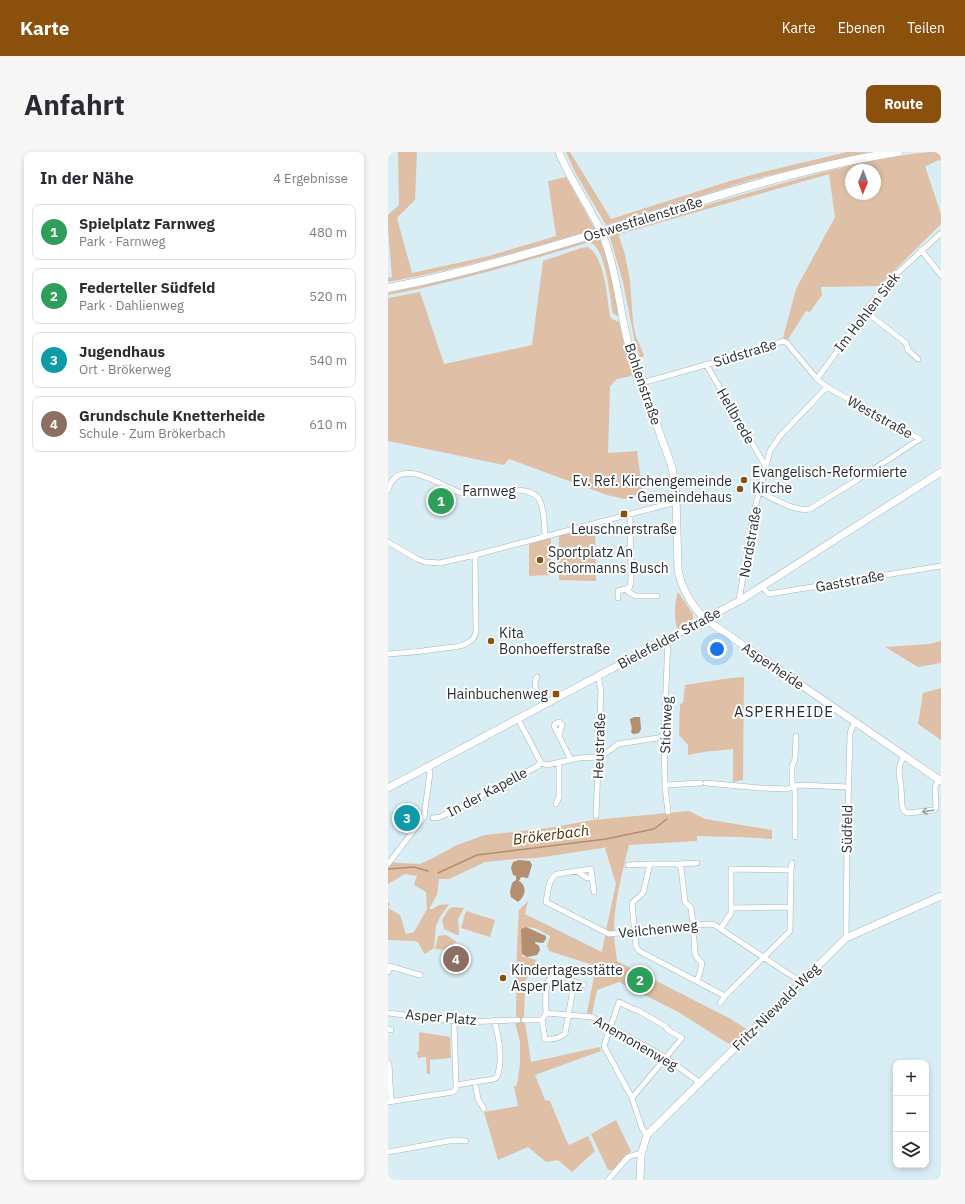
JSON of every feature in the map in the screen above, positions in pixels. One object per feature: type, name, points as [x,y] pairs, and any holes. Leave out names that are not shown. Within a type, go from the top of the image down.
[{"type":"main road","name":"Ostwestfalenstraße","points":[[388,288],[463,271],[526,254],[706,199],[791,175],[853,160],[898,152]]},
{"type":"street","name":"Bohlenstraße","points":[[559,152],[568,172],[594,217],[611,260],[627,339],[644,383],[672,467],[675,485],[677,558],[680,578],[686,594],[692,604],[705,619]]},
{"type":"street","name":"Im Hohlen Siek","points":[[817,379],[879,293],[892,278],[940,234]]},
{"type":"street","points":[[921,250],[941,275]]},
{"type":"street","points":[[866,312],[906,343],[908,350],[918,359]]},
{"type":"street","name":"Südstraße","points":[[644,383],[783,341],[787,343],[817,379],[827,387]]},
{"type":"street","name":"Hellbrede","points":[[706,364],[766,467]]},
{"type":"street","name":"Nordstraße","points":[[739,601],[753,515],[770,450],[780,436],[827,387]]},
{"type":"street","name":"Weststraße","points":[[760,492],[795,509],[810,509],[920,439],[827,387]]},
{"type":"street","name":"Bielefelder Straße","points":[[388,788],[739,601],[941,472]]},
{"type":"street","name":"Farnweg","points":[[388,490],[393,480],[398,475],[416,473],[458,492],[464,493],[508,490],[528,492],[539,498],[545,536]]},
{"type":"street","points":[[388,542],[410,556],[425,562],[447,562],[676,502]]},
{"type":"street","points":[[628,590],[631,582],[630,515]]},
{"type":"street","points":[[388,654],[412,653],[464,645],[474,638],[476,632],[475,555]]},
{"type":"street","name":"Gaststraße","points":[[762,587],[769,594],[941,566]]},
{"type":"street","points":[[618,598],[618,591],[628,590],[636,596],[657,596]]},
{"type":"street","name":"Asperheide","points":[[705,619],[939,780]]},
{"type":"street","name":"Stichweg","points":[[668,639],[664,737],[668,812]]},
{"type":"street","name":"Heustraße","points":[[596,816],[601,690],[598,676]]},
{"type":"street","points":[[537,677],[534,680],[534,686],[544,705]]},
{"type":"street","points":[[518,719],[541,763],[548,765],[579,758],[598,758],[618,744],[664,737]]},
{"type":"street","name":"Südfeld","points":[[846,938],[850,734],[856,722]]},
{"type":"street","points":[[559,735],[571,760]]},
{"type":"street","points":[[795,837],[795,791],[793,786],[792,767],[795,759],[796,736]]},
{"type":"street","points":[[904,756],[900,764],[899,773],[902,806],[904,811],[908,813],[934,810],[936,808],[934,788],[939,780]]},
{"type":"street","points":[[556,804],[559,797],[559,762]]},
{"type":"street","name":"In der Kapelle","points":[[433,818],[444,815],[541,763]]},
{"type":"street","points":[[388,864],[424,817],[430,773],[428,766]]},
{"type":"street","points":[[666,786],[704,783],[787,789],[798,785],[848,787]]},
{"type":"street","points":[[628,865],[697,863]]},
{"type":"street","points":[[720,1003],[725,996],[790,931],[792,863]]},
{"type":"street","points":[[650,864],[643,893],[632,903],[636,946],[639,952],[725,996]]},
{"type":"street","points":[[677,864],[681,867],[685,902],[690,908],[695,954],[702,962],[697,981]]},
{"type":"street","name":"Veilchenweg","points":[[592,878],[591,869],[557,874],[553,876],[546,902],[609,934],[714,924],[801,982]]},
{"type":"street","points":[[724,869],[791,870]]},
{"type":"street","points":[[721,928],[731,913],[731,869]]},
{"type":"street","points":[[577,871],[586,878],[592,878],[594,892]]},
{"type":"street","name":"Fritz-Niewald-Weg","points":[[640,1180],[641,1155],[647,1135],[846,938],[941,896]]},
{"type":"street","points":[[731,908],[790,907]]},
{"type":"street","points":[[388,972],[389,966],[420,975]]},
{"type":"street","points":[[574,981],[565,1034],[560,1038],[545,1039],[542,1020],[546,1013],[546,992],[549,979],[554,976],[558,976],[574,981],[584,985]]},
{"type":"street","points":[[632,1098],[682,1038],[638,1010],[619,1002],[604,1046],[632,1098],[642,1128],[647,1135]]},
{"type":"street","name":"Asper Platz","points":[[388,1013],[463,1022],[494,1020],[542,1020]]},
{"type":"street","name":"Anemonenweg","points":[[546,1013],[592,1017],[665,1057],[699,1082]]},
{"type":"street","points":[[456,1085],[494,1079],[497,1077],[499,1064],[499,1043],[494,1020]]},
{"type":"street","points":[[388,1063],[390,1064],[389,1101],[452,1092],[456,1089],[454,1021]]},
{"type":"street","points":[[476,1082],[478,1099],[484,1109]]},
{"type":"street","points":[[388,1152],[454,1140],[466,1141]]},
{"type":"street","points":[[608,1180],[628,1157],[637,1154],[641,1155]]},
{"type":"shaded area","points":[[398,152],[417,152],[415,200],[397,218],[412,273],[489,256],[556,236],[548,181],[566,177],[595,229],[492,258],[388,282],[388,278],[392,277],[388,215],[399,205]]},
{"type":"shaded area","points":[[566,152],[570,152],[611,219],[763,172],[847,152],[869,152],[754,179],[606,225],[576,174]]},
{"type":"shaded area","points":[[929,152],[941,152],[941,160],[925,166],[941,214],[941,224],[879,286],[821,287],[822,295],[810,312],[806,311],[787,341],[783,338],[796,289],[835,217],[829,174],[620,234],[619,236],[625,255],[630,280],[633,322],[636,337],[644,355],[640,358],[634,338],[623,282],[609,234],[820,173],[845,167],[845,200],[881,200],[881,164],[859,164],[885,158]]},
{"type":"shaded area","points":[[599,237],[615,287],[618,306],[617,316],[613,313],[604,263],[596,247],[590,242],[465,278],[388,295],[388,293],[442,281]]},
{"type":"shaded area","points":[[588,247],[594,252],[602,269],[610,316],[612,319],[619,322],[624,345],[635,375],[617,379],[610,386],[608,453],[637,451],[643,494],[624,499],[607,495],[509,459],[504,465],[388,441],[388,298],[420,292],[444,364],[532,345],[543,261]]},
{"type":"shaded area","points":[[438,489],[453,495],[447,509],[431,509],[429,504]]},
{"type":"shaded area","points":[[595,527],[596,581],[559,580],[559,536]]},
{"type":"shaded area","name":"Sportplatz An Schormanns Busch","points":[[551,538],[551,575],[529,576],[529,544]]},
{"type":"shaded area","points":[[678,592],[693,614],[693,619],[678,629],[675,622],[675,611]]},
{"type":"shaded area","points":[[941,641],[941,663],[918,667],[885,647],[929,644]]},
{"type":"shaded area","points":[[744,677],[743,780],[733,782],[733,749],[688,755],[688,745],[679,735],[680,704],[683,703],[685,685]]},
{"type":"shaded area","points":[[941,688],[941,740],[918,724],[923,693]]},
{"type":"shaded area","points":[[640,717],[641,729],[639,733],[633,734],[631,732],[632,727],[630,719]]},
{"type":"shaded area","points":[[689,811],[705,819],[772,830],[772,839],[697,836],[697,841],[629,845],[617,899],[614,932],[606,930],[616,884],[605,848],[609,847],[537,858],[485,862],[449,879],[439,879],[437,895],[429,909],[433,909],[439,905],[449,904],[436,926],[434,948],[425,954],[418,942],[388,940],[388,908],[400,915],[406,934],[414,932],[427,909],[426,892],[414,885],[417,876],[405,874],[388,884],[388,866],[392,862],[420,864],[457,845],[485,835],[548,828],[593,820]]},
{"type":"shaded area","points":[[519,860],[530,861],[532,865],[528,878],[521,877],[519,881],[524,886],[524,894],[518,902],[511,897],[510,892],[512,883],[516,880],[516,876],[513,875],[511,868],[513,862]]},
{"type":"shaded area","points":[[528,901],[525,914],[602,952],[605,935],[614,937],[617,961],[731,1019],[748,1030],[732,1046],[680,1013],[619,982],[597,990],[592,1014],[587,1013],[596,966],[549,951],[547,946],[550,936],[535,928],[526,927],[523,929],[522,956],[537,960],[534,963],[537,965],[525,981],[524,1018],[516,1018],[519,910]]},
{"type":"shaded area","points":[[452,907],[464,908],[458,919],[459,935],[444,929],[442,920],[448,910]]},
{"type":"shaded area","points":[[466,911],[495,920],[490,937],[461,928]]},
{"type":"shaded area","points":[[526,927],[546,936],[543,943],[535,942],[539,946],[540,950],[537,955],[527,957],[522,954],[521,929]]},
{"type":"shaded area","points":[[446,935],[457,942],[452,944],[451,950],[435,949],[438,936]]},
{"type":"shaded area","points":[[515,1022],[525,1022],[531,1062],[600,1047],[601,1051],[535,1075],[545,1100],[550,1101],[569,1145],[588,1136],[595,1151],[572,1172],[558,1160],[546,1162],[528,1147],[498,1160],[484,1112],[518,1106],[514,1087],[517,1085],[520,1064],[520,1042]]},
{"type":"shaded area","points":[[419,1032],[450,1037],[451,1058],[430,1060],[430,1074],[427,1074],[426,1057],[418,1058],[417,1052],[419,1051]]},
{"type":"shaded area","points":[[616,1120],[631,1151],[614,1170],[608,1170],[591,1134]]},
{"type":"waterway","name":"Brökerbach","points":[[438,873],[477,855],[606,839],[654,829],[667,819]]},
{"type":"waterway","name":"Brökerbach","points":[[388,869],[414,867],[428,871]]},
{"type":"place","name":"Evangelisch-Reformierte Kirche","points":[[744,480]]},
{"type":"place","name":"Ev. Ref. Kirchengemeinde - Gemeindehaus","points":[[740,489]]},
{"type":"place","name":"Spielplatz Farnweg","points":[[441,501]]},
{"type":"place","name":"Leuschnerstraße","points":[[624,514]]},
{"type":"place","name":"Sportplatz An Schormanns Busch","points":[[540,560]]},
{"type":"place","name":"Kita Bonhoefferstraße","points":[[491,641]]},
{"type":"place","name":"Hainbuchenweg","points":[[556,694]]},
{"type":"place","name":"Jugendhaus","points":[[407,818]]},
{"type":"place","name":"Grundschule Knetterheide","points":[[456,959]]},
{"type":"place","name":"Kindertagesstätte Asper Platz","points":[[503,978]]},
{"type":"place","name":"Federteller Südfeld","points":[[640,980]]},
{"type":"district","name":"ASPERHEIDE","points":[[784,712]]}]
